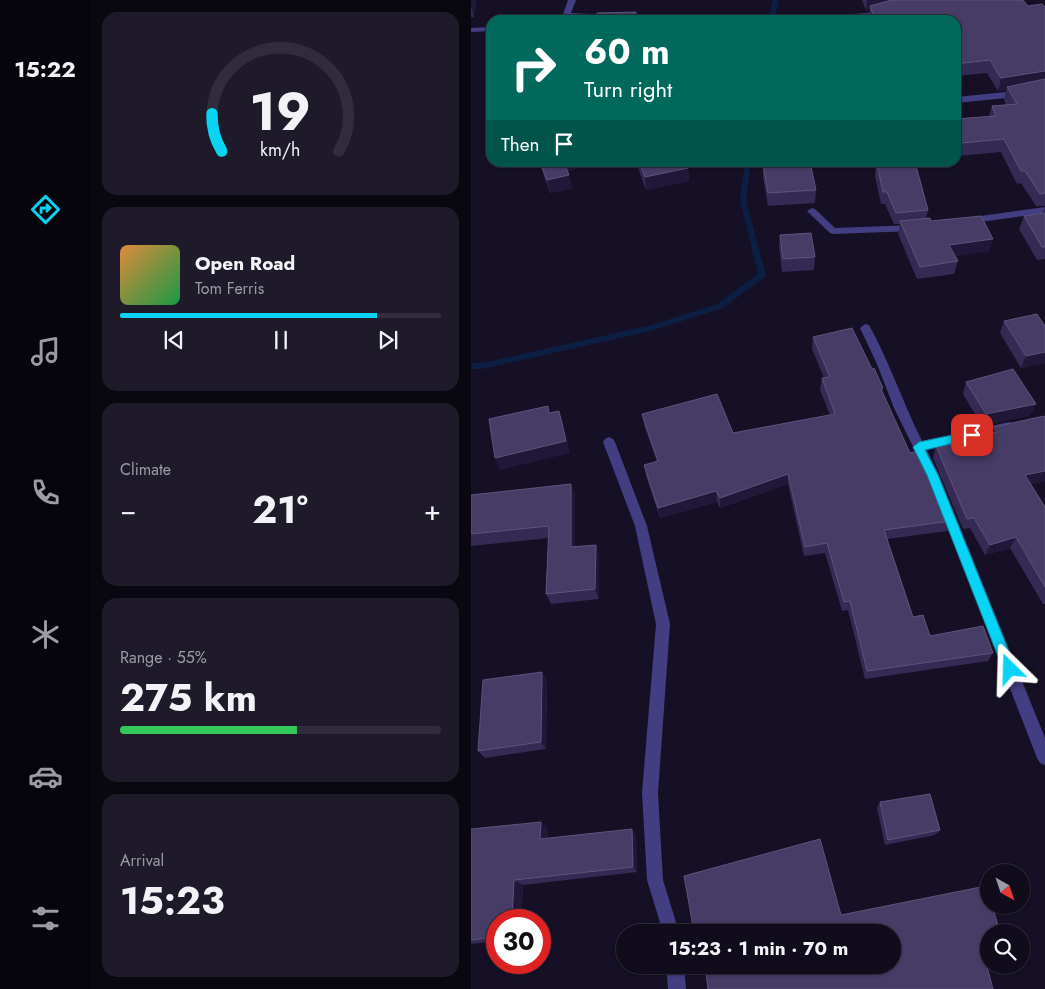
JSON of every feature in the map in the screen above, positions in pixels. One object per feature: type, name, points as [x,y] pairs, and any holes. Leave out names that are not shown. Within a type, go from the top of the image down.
[{"type":"street","points":[[567,15],[572,0]]},
{"type":"street","points":[[869,15],[893,8]]},
{"type":"street","points":[[471,30],[486,29]]},
{"type":"street","points":[[961,100],[1006,95],[1045,86]]},
{"type":"street","points":[[951,222],[1045,210]]},
{"type":"street","points":[[812,211],[833,231],[905,229],[923,226]]},
{"type":"street","points":[[865,328],[883,364],[899,408],[933,475],[1045,758]]},
{"type":"street","points":[[919,447],[1017,426]]},
{"type":"street","points":[[609,442],[641,526],[663,624],[650,793],[655,880],[669,924]]},
{"type":"street","points":[[676,974],[677,989]]},
{"type":"building","points":[[892,0],[1023,0],[1028,6],[1042,4],[1045,7],[1045,71],[1001,78],[990,60],[961,63],[961,15],[873,15],[870,6]]},
{"type":"building","points":[[636,12],[636,15],[597,15],[597,13]]},
{"type":"building","points":[[1045,79],[1045,193],[1040,194],[1025,171],[1021,171],[1004,139],[961,143],[961,119],[996,116],[992,106],[1017,104],[1007,87]]},
{"type":"building","points":[[542,167],[566,167],[569,175],[547,180]]},
{"type":"building","points":[[641,167],[688,168],[645,177]]},
{"type":"building","points":[[764,167],[811,167],[816,190],[768,193]]},
{"type":"building","points":[[877,167],[916,167],[928,210],[896,213],[887,192],[883,192]]},
{"type":"building","points":[[1045,213],[1045,247],[1042,247],[1024,216]]},
{"type":"building","points":[[981,216],[993,239],[949,245],[958,261],[920,267],[900,221],[930,218],[931,221]]},
{"type":"building","points":[[811,233],[815,257],[783,259],[780,235]]},
{"type":"building","points":[[1037,314],[1045,326],[1045,352],[1026,356],[1004,321]]},
{"type":"building","points":[[852,328],[872,369],[874,368],[883,388],[881,389],[910,453],[921,450],[951,521],[884,530],[913,617],[923,615],[930,636],[983,626],[993,653],[867,671],[850,601],[844,602],[827,543],[805,547],[788,474],[720,498],[716,491],[658,508],[644,465],[658,461],[642,414],[717,394],[733,433],[835,414],[822,378],[830,377],[813,337]]},
{"type":"building","points":[[1013,369],[1036,404],[986,414],[966,382]]},
{"type":"building","points":[[548,406],[549,413],[559,411],[566,441],[495,458],[489,419]]},
{"type":"building","points":[[1044,416],[1045,471],[1025,475],[1045,507],[1045,587],[1016,537],[990,545],[974,518],[967,519],[936,446],[997,432],[994,427]]},
{"type":"building","points":[[571,484],[571,547],[596,545],[595,589],[546,594],[549,526],[471,534],[471,495]]},
{"type":"building","points":[[542,672],[541,742],[478,751],[483,680]]},
{"type":"building","points":[[930,794],[940,830],[888,840],[880,802]]},
{"type":"building","points":[[541,822],[540,839],[632,829],[633,867],[514,880],[513,909],[486,909],[486,938],[471,940],[471,829]]},
{"type":"building","points":[[820,839],[841,915],[980,887],[980,914],[995,914],[998,924],[980,924],[980,974],[989,974],[993,989],[708,989],[706,974],[901,974],[901,924],[693,924],[684,876]]},
{"type":"waterway","points":[[772,15],[776,0]]},
{"type":"waterway","points":[[471,366],[482,366],[651,328],[720,306],[762,275],[743,200],[747,167]]},
{"type":"route","points":[[972,435],[919,447],[933,475],[1010,669]]}]
